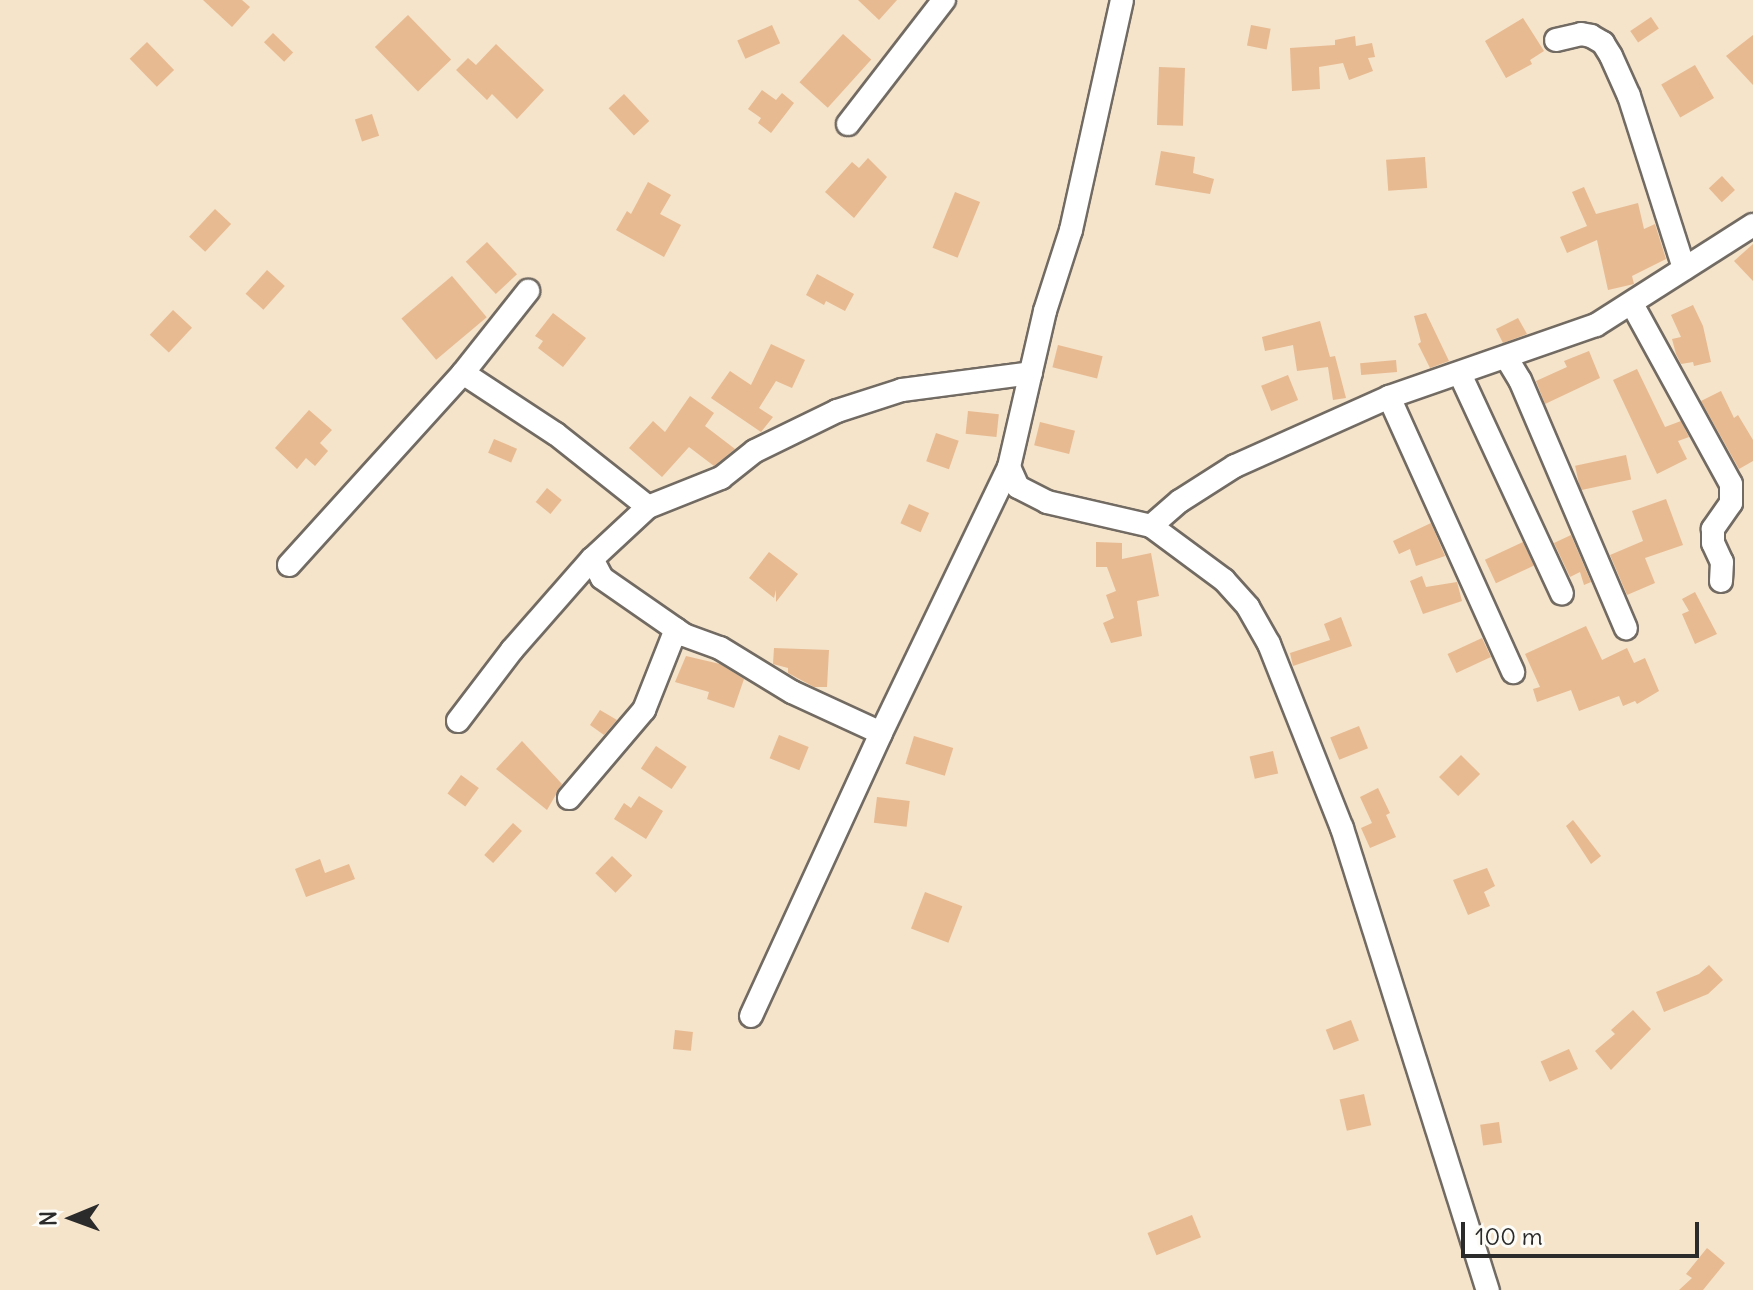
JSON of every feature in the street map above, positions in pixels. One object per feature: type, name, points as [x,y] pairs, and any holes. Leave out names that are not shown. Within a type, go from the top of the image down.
[{"type":"street","points":[[848,124],[944,0]]},
{"type":"street","points":[[751,1016],[881,733],[1009,467],[1045,311],[1071,230],[1122,0]]},
{"type":"street","points":[[1556,40],[1581,34],[1591,36],[1603,43],[1611,56],[1629,96],[1684,268]]},
{"type":"street","points":[[1151,526],[1180,501],[1235,466],[1389,397],[1596,325],[1753,225]]},
{"type":"street","points":[[289,565],[463,373],[528,291]]},
{"type":"street","points":[[1632,304],[1731,484],[1731,503],[1713,529],[1713,543],[1722,562],[1721,581]]},
{"type":"street","points":[[1506,357],[1520,380],[1626,628]]},
{"type":"street","points":[[463,373],[556,434],[648,507]]},
{"type":"street","points":[[458,721],[512,650],[592,559],[648,507],[721,478],[755,451],[837,411],[902,390],[1031,373]]},
{"type":"street","points":[[1460,374],[1562,594]]},
{"type":"street","points":[[1389,397],[1513,672]]},
{"type":"street","points":[[1009,467],[1018,487],[1047,502],[1151,526],[1224,580],[1248,607],[1269,644],[1342,828],[1488,1290]]},
{"type":"street","points":[[592,559],[602,578],[676,629],[720,648],[792,692],[881,733]]},
{"type":"street","points":[[569,798],[644,710],[676,629]]},
{"type":"building","points":[[203,0],[242,0],[250,7],[232,27]]},
{"type":"building","points":[[858,0],[897,0],[879,20]]},
{"type":"building","points":[[408,15],[451,60],[418,92],[375,47]]},
{"type":"building","points":[[1651,17],[1659,29],[1638,43],[1630,31]]},
{"type":"building","points":[[1523,18],[1544,51],[1530,60],[1532,64],[1506,78],[1485,41]]},
{"type":"building","points":[[772,25],[780,43],[745,59],[737,40]]},
{"type":"building","points":[[1251,25],[1271,29],[1267,49],[1247,46]]},
{"type":"building","points":[[273,33],[293,52],[284,62],[264,42]]},
{"type":"building","points":[[843,34],[871,59],[828,108],[800,82]]},
{"type":"building","points":[[1753,35],[1753,85],[1726,56]]},
{"type":"building","points":[[1355,36],[1356,46],[1372,43],[1375,57],[1368,58],[1373,71],[1349,80],[1343,63],[1319,67],[1320,89],[1292,91],[1290,48],[1335,45],[1335,40]]},
{"type":"building","points":[[147,42],[174,70],[157,87],[130,59]]},
{"type":"building","points":[[496,44],[544,90],[517,119],[492,94],[487,100],[456,70],[468,58],[476,65]]},
{"type":"building","points":[[1695,65],[1714,98],[1680,117],[1661,84]]},
{"type":"building","points":[[1159,67],[1185,68],[1183,126],[1157,125]]},
{"type":"building","points":[[762,90],[776,100],[782,93],[794,103],[771,133],[758,123],[761,118],[748,109]]},
{"type":"building","points":[[624,94],[649,121],[634,135],[609,108]]},
{"type":"building","points":[[372,114],[379,136],[362,141],[355,120]]},
{"type":"building","points":[[1161,151],[1195,157],[1193,173],[1214,179],[1210,194],[1155,185]]},
{"type":"building","points":[[1425,157],[1427,188],[1388,191],[1386,160]]},
{"type":"building","points":[[868,158],[887,177],[854,218],[825,192],[852,162],[859,168]]},
{"type":"building","points":[[1722,176],[1735,190],[1722,202],[1709,188]]},
{"type":"building","points":[[648,182],[671,195],[660,214],[681,225],[664,257],[616,230],[627,211],[631,214]]},
{"type":"building","points":[[1584,187],[1596,214],[1638,203],[1644,229],[1655,224],[1666,259],[1632,276],[1634,284],[1608,290],[1597,240],[1567,253],[1560,237],[1587,226],[1572,192]]},
{"type":"building","points":[[955,192],[980,202],[958,258],[933,248]]},
{"type":"building","points":[[215,209],[231,224],[205,252],[189,237]]},
{"type":"building","points":[[487,242],[517,274],[496,294],[466,262]]},
{"type":"building","points":[[1753,244],[1753,281],[1734,261]]},
{"type":"building","points":[[267,270],[285,286],[263,310],[246,294]]},
{"type":"building","points":[[817,274],[854,294],[845,311],[826,301],[824,305],[806,295]]},
{"type":"building","points":[[452,276],[487,317],[436,360],[401,318]]},
{"type":"building","points":[[1693,305],[1703,326],[1711,362],[1694,366],[1693,362],[1681,364],[1676,354],[1672,339],[1681,337],[1671,315]]},
{"type":"building","points":[[173,310],[192,328],[169,353],[150,335]]},
{"type":"building","points":[[553,313],[586,338],[563,367],[538,348],[543,341],[535,336]]},
{"type":"building","points":[[1426,313],[1449,361],[1430,368],[1418,344],[1421,342],[1414,316]]},
{"type":"building","points":[[1518,318],[1527,334],[1503,343],[1496,329]]},
{"type":"building","points":[[1320,321],[1330,357],[1335,356],[1346,398],[1333,400],[1328,367],[1297,371],[1293,345],[1265,351],[1262,337]]},
{"type":"building","points":[[771,344],[805,360],[792,388],[776,381],[759,408],[773,417],[761,432],[711,398],[730,371],[751,385]]},
{"type":"building","points":[[1058,345],[1103,356],[1097,378],[1052,367]]},
{"type":"building","points":[[1589,351],[1600,378],[1545,404],[1536,381],[1567,367],[1564,361]]},
{"type":"building","points":[[1396,360],[1397,372],[1361,375],[1360,363]]},
{"type":"building","points":[[1637,369],[1665,427],[1681,421],[1689,437],[1678,441],[1687,459],[1657,474],[1613,380]]},
{"type":"building","points":[[1288,375],[1298,400],[1271,411],[1261,386]]},
{"type":"building","points":[[1721,391],[1734,418],[1738,415],[1753,440],[1753,461],[1739,469],[1701,401]]},
{"type":"building","points":[[690,396],[714,413],[705,426],[735,449],[714,466],[689,447],[662,477],[629,448],[653,421],[665,432]]},
{"type":"building","points":[[309,410],[332,430],[320,443],[328,451],[315,466],[306,458],[297,469],[275,448]]},
{"type":"building","points":[[968,411],[999,414],[996,437],[966,434]]},
{"type":"building","points":[[1040,422],[1075,431],[1069,454],[1034,445]]},
{"type":"building","points":[[936,433],[959,441],[949,469],[926,461]]},
{"type":"building","points":[[494,439],[517,449],[511,463],[488,453]]},
{"type":"building","points":[[1626,455],[1631,479],[1580,490],[1575,466]]},
{"type":"building","points":[[547,488],[562,500],[550,514],[536,502]]},
{"type":"building","points":[[1666,499],[1683,545],[1645,558],[1655,583],[1627,595],[1610,555],[1643,541],[1632,511]]},
{"type":"building","points":[[909,504],[929,513],[921,532],[900,523]]},
{"type":"building","points":[[1431,523],[1445,556],[1416,566],[1410,549],[1399,554],[1393,541]]},
{"type":"building","points":[[1571,535],[1591,582],[1584,585],[1580,572],[1570,577],[1554,543]]},
{"type":"building","points":[[1096,542],[1122,543],[1122,559],[1151,553],[1159,596],[1137,601],[1142,636],[1111,643],[1103,623],[1114,618],[1106,595],[1116,591],[1107,567],[1096,567]]},
{"type":"building","points":[[1523,542],[1534,566],[1496,583],[1485,560]]},
{"type":"building","points":[[769,552],[798,574],[776,602],[776,590],[774,598],[749,578]]},
{"type":"building","points":[[1422,576],[1426,587],[1457,582],[1462,601],[1423,614],[1410,581]]},
{"type":"building","points":[[1695,592],[1717,634],[1695,644],[1682,614],[1689,611],[1682,599]]},
{"type":"building","points":[[1341,617],[1352,646],[1293,666],[1290,653],[1330,640],[1324,624]]},
{"type":"building","points":[[1586,626],[1602,660],[1627,648],[1634,663],[1645,658],[1659,691],[1637,704],[1635,701],[1623,706],[1619,696],[1579,711],[1571,690],[1537,702],[1533,689],[1540,687],[1525,654]]},
{"type":"building","points":[[1482,638],[1491,657],[1456,673],[1448,654]]},
{"type":"building","points":[[774,648],[829,650],[827,687],[814,687],[788,673],[788,668],[773,664]]},
{"type":"building","points":[[686,656],[720,664],[744,679],[734,708],[707,699],[709,692],[675,682]]},
{"type":"building","points":[[600,710],[617,720],[604,735],[590,725]]},
{"type":"building","points":[[1359,726],[1368,748],[1339,760],[1330,738]]},
{"type":"building","points":[[779,735],[809,747],[799,770],[770,758]]},
{"type":"building","points":[[914,736],[953,748],[945,776],[906,764]]},
{"type":"building","points":[[522,741],[562,784],[547,810],[496,769]]},
{"type":"building","points":[[656,746],[687,767],[672,789],[641,768]]},
{"type":"building","points":[[1273,751],[1278,773],[1255,779],[1250,756]]},
{"type":"building","points":[[1461,755],[1480,774],[1458,796],[1439,777]]},
{"type":"building","points":[[461,775],[479,788],[465,807],[447,794]]},
{"type":"building","points":[[1378,788],[1390,813],[1386,815],[1396,837],[1370,848],[1361,828],[1372,823],[1360,797]]},
{"type":"building","points":[[639,796],[663,811],[646,839],[614,819],[624,803],[631,808]]},
{"type":"building","points":[[877,797],[910,801],[907,827],[874,823]]},
{"type":"building","points":[[1573,820],[1601,856],[1591,864],[1566,826]]},
{"type":"building","points":[[513,823],[522,831],[493,863],[484,855]]},
{"type":"building","points":[[612,856],[632,875],[615,893],[595,873]]},
{"type":"building","points":[[320,859],[325,873],[349,864],[355,879],[306,897],[295,869]]},
{"type":"building","points":[[1487,868],[1495,886],[1484,892],[1490,906],[1468,915],[1453,880]]},
{"type":"building","points":[[925,892],[962,906],[948,943],[911,928]]},
{"type":"building","points":[[1709,965],[1723,980],[1708,994],[1664,1012],[1656,992],[1699,974]]},
{"type":"building","points":[[1633,1010],[1651,1029],[1611,1070],[1595,1051],[1615,1034],[1611,1030]]},
{"type":"building","points":[[1351,1020],[1359,1041],[1334,1050],[1326,1030]]},
{"type":"building","points":[[675,1030],[693,1032],[691,1051],[673,1049]]},
{"type":"building","points":[[1569,1049],[1578,1069],[1550,1082],[1541,1062]]},
{"type":"building","points":[[1364,1094],[1371,1125],[1347,1131],[1340,1100]]},
{"type":"building","points":[[1499,1122],[1502,1143],[1483,1145],[1480,1125]]},
{"type":"building","points":[[1192,1215],[1201,1237],[1156,1255],[1147,1233]]},
{"type":"building","points":[[1707,1248],[1725,1263],[1703,1290],[1679,1290],[1692,1278],[1686,1274]]}]
